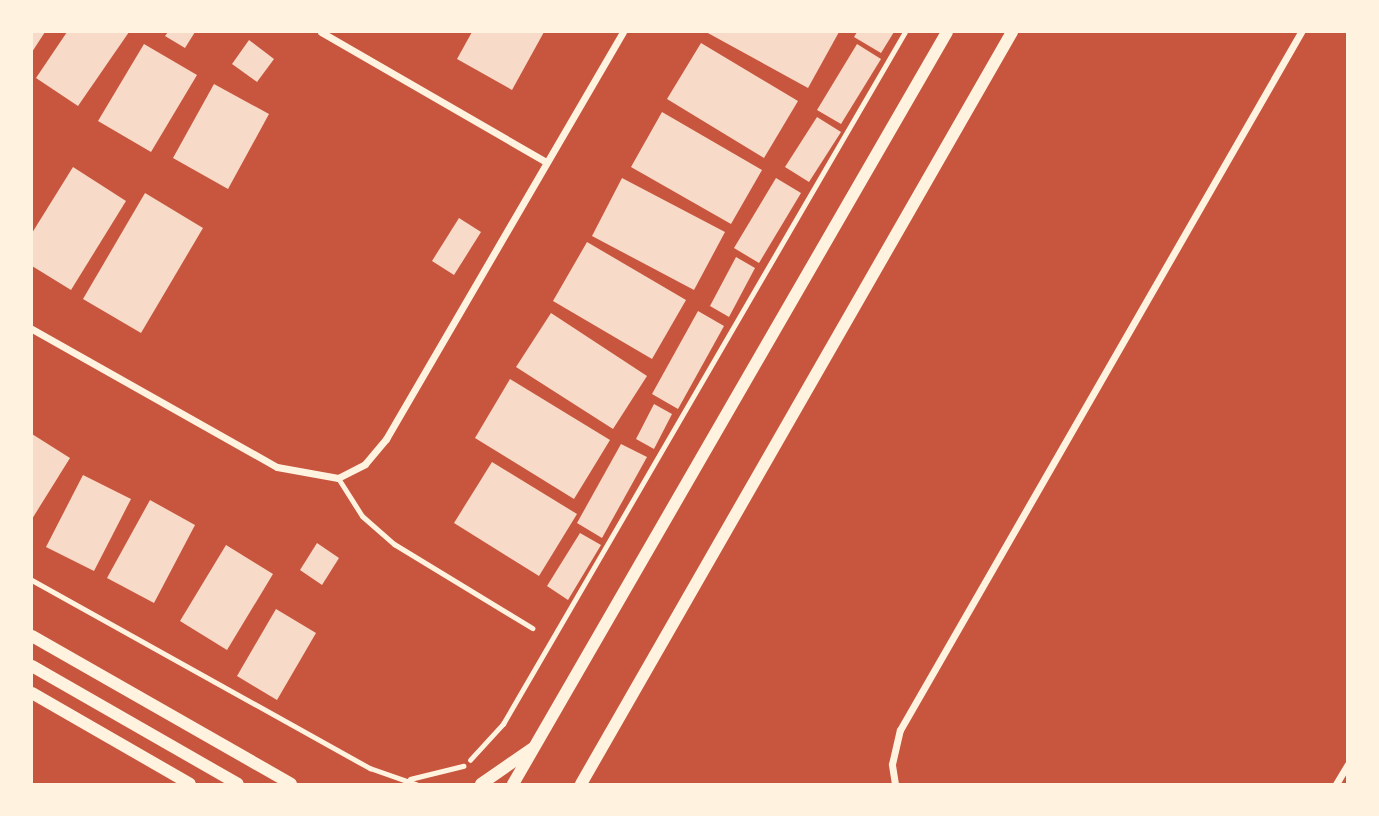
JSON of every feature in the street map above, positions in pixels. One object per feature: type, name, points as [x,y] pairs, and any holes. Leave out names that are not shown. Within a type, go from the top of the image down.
[{"type":"street","points":[[321,32],[546,162]]},
{"type":"street","points":[[32,329],[277,467],[308,478],[338,478],[365,464],[386,439],[623,32]]},
{"type":"street","points":[[513,785],[947,32]]},
{"type":"street","points":[[583,782],[1012,32]]},
{"type":"street","points":[[895,785],[892,764],[900,730],[1301,32]]},
{"type":"street","points":[[32,636],[291,785]]},
{"type":"street","points":[[32,666],[238,785]]},
{"type":"street","points":[[32,692],[190,785]]},
{"type":"street","points":[[481,785],[536,746]]},
{"type":"street","points":[[1336,785],[1348,764]]},
{"type":"lane","points":[[338,478],[362,516],[394,544],[532,628]]},
{"type":"path","points":[[32,580],[370,768],[410,779],[463,766],[503,724],[905,32]]},
{"type":"path","points":[[410,779],[416,785]]},
{"type":"building","points":[[32,32],[45,32],[32,52]]},
{"type":"building","points":[[67,32],[129,32],[78,106],[36,78]]},
{"type":"building","points":[[168,32],[195,32],[185,48],[165,36]]},
{"type":"building","points":[[472,32],[544,32],[512,90],[457,59]]},
{"type":"building","points":[[706,32],[839,32],[808,88]]},
{"type":"building","points":[[857,32],[894,32],[881,53],[854,37]]},
{"type":"building","points":[[249,40],[274,59],[257,82],[232,64]]},
{"type":"building","points":[[701,43],[798,101],[764,158],[667,99]]},
{"type":"building","points":[[144,44],[197,75],[151,152],[98,121]]},
{"type":"building","points":[[857,44],[881,59],[841,124],[817,110]]},
{"type":"building","points":[[214,84],[269,114],[228,189],[173,158]]},
{"type":"building","points":[[662,112],[762,170],[731,224],[631,167]]},
{"type":"building","points":[[817,117],[841,132],[809,182],[785,167]]},
{"type":"building","points":[[73,167],[126,201],[71,290],[32,266],[32,233]]},
{"type":"building","points":[[622,178],[725,232],[694,290],[592,236]]},
{"type":"building","points":[[776,178],[801,193],[759,263],[734,248]]},
{"type":"building","points":[[145,193],[203,228],[141,333],[83,299]]},
{"type":"building","points":[[459,218],[481,232],[454,275],[432,261]]},
{"type":"building","points":[[587,242],[686,300],[652,359],[553,301]]},
{"type":"building","points":[[736,257],[755,268],[729,317],[710,306]]},
{"type":"building","points":[[698,311],[724,326],[678,409],[652,394]]},
{"type":"building","points":[[551,313],[647,376],[613,429],[516,367]]},
{"type":"building","points":[[510,379],[610,440],[574,499],[475,438]]},
{"type":"building","points":[[654,404],[672,414],[654,449],[636,439]]},
{"type":"building","points":[[32,434],[70,458],[32,519]]},
{"type":"building","points":[[621,444],[647,457],[602,538],[577,523]]},
{"type":"building","points":[[492,462],[577,514],[539,576],[454,523]]},
{"type":"building","points":[[83,475],[131,499],[94,571],[46,547]]},
{"type":"building","points":[[150,500],[195,525],[154,603],[107,578]]},
{"type":"building","points":[[580,533],[601,545],[568,600],[547,586]]},
{"type":"building","points":[[317,543],[339,558],[322,585],[300,570]]},
{"type":"building","points":[[226,545],[273,574],[227,650],[180,621]]},
{"type":"building","points":[[276,609],[316,633],[277,700],[237,676]]}]
